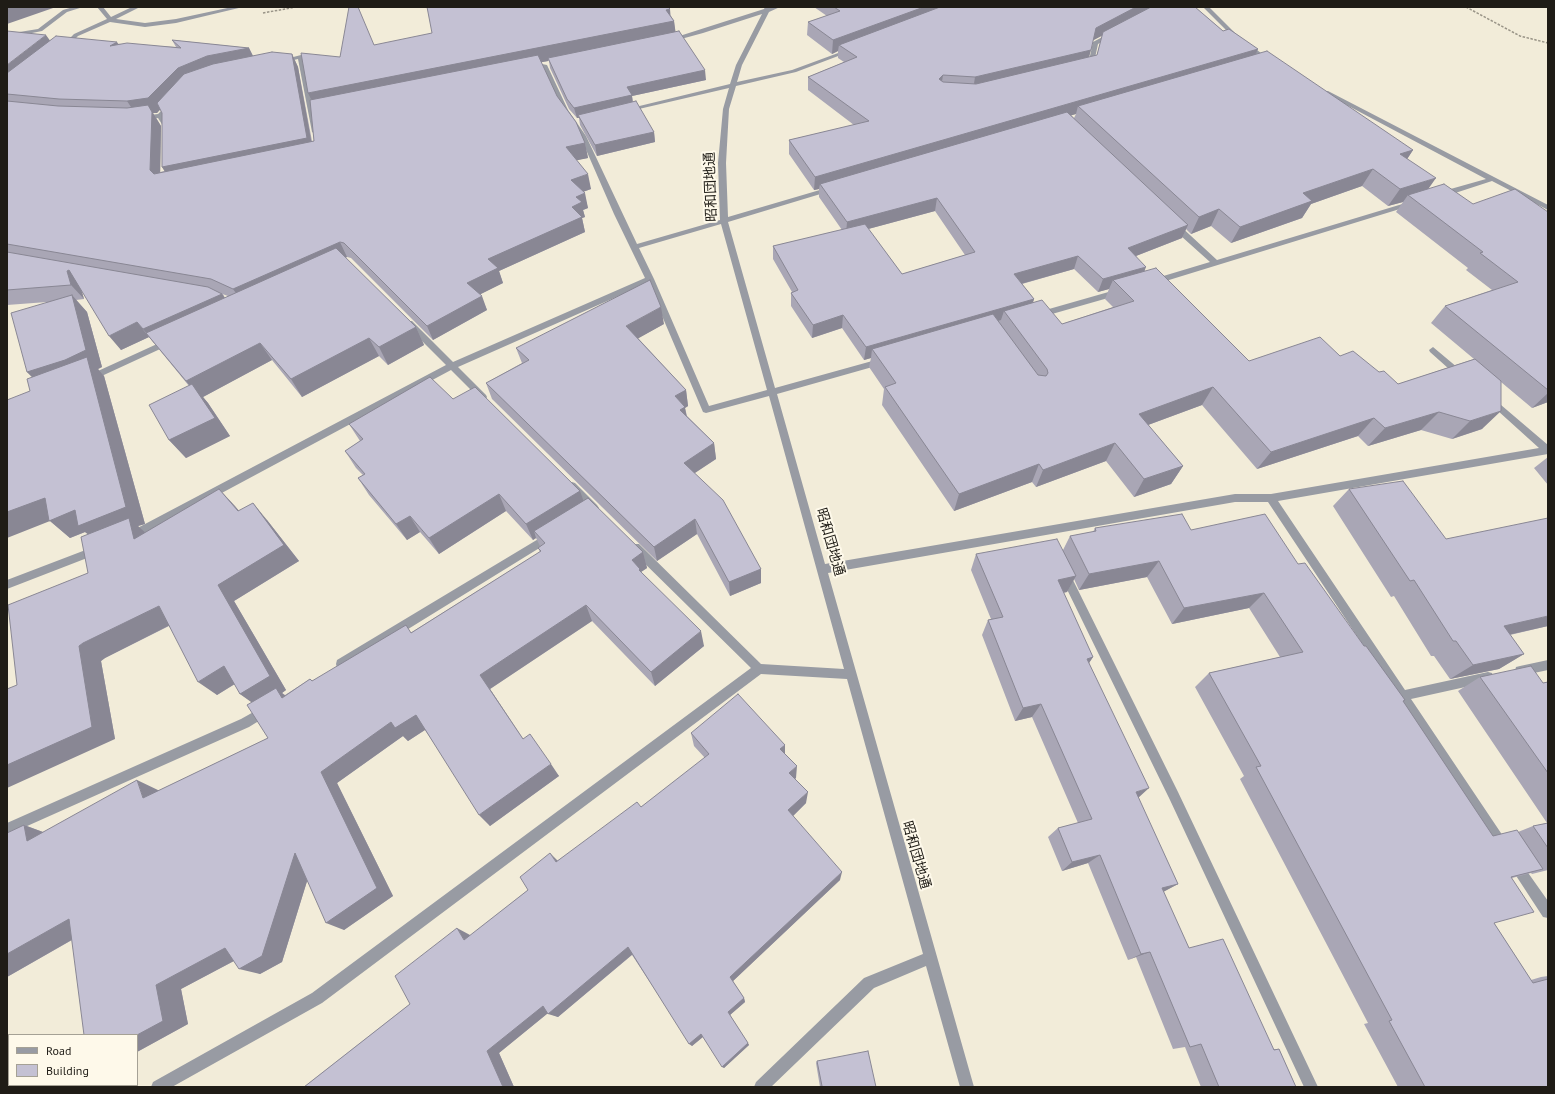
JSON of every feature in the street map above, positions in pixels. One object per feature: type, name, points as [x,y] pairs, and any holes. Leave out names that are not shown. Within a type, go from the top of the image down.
[{"type":"street","points":[[7,36],[40,30],[65,11],[80,7]]},
{"type":"street","points":[[100,7],[111,20],[145,25],[176,22],[240,7]]},
{"type":"street","points":[[59,52],[76,35],[137,7]]},
{"type":"street","points":[[660,42],[701,32],[766,9],[776,7]]},
{"type":"street","points":[[1206,7],[1233,34],[1272,63],[1262,64]]},
{"type":"street","name":"昭和団地通","points":[[766,9],[739,65],[726,109],[723,156],[724,220],[774,392],[967,1087]]},
{"type":"street","points":[[1076,69],[1091,66],[1095,43],[1116,32]]},
{"type":"street","points":[[619,111],[732,87],[794,71],[858,47]]},
{"type":"street","points":[[271,63],[301,57],[316,140]]},
{"type":"street","points":[[544,65],[577,122],[618,214],[650,278],[706,410],[893,358]]},
{"type":"street","points":[[1321,90],[1548,208]]},
{"type":"street","points":[[137,119],[160,116],[176,99]]},
{"type":"street","points":[[311,112],[318,111]]},
{"type":"street","points":[[160,116],[166,126],[166,140]]},
{"type":"street","points":[[1432,197],[1492,179]]},
{"type":"street","points":[[635,247],[838,187]]},
{"type":"street","points":[[1148,283],[1417,202]]},
{"type":"street","points":[[1170,221],[1215,264]]},
{"type":"street","points":[[120,541],[142,532],[452,366],[650,278]]},
{"type":"street","points":[[1028,318],[1125,290]]},
{"type":"street","points":[[402,316],[490,405]]},
{"type":"street","points":[[78,382],[178,338]]},
{"type":"street","points":[[1433,350],[1467,380]]},
{"type":"street","points":[[1484,395],[1548,450]]},
{"type":"street","points":[[823,569],[1046,536],[1235,498],[1271,498],[1548,450]]},
{"type":"street","points":[[567,481],[594,512]]},
{"type":"street","points":[[1271,498],[1402,696],[1548,912]]},
{"type":"street","points":[[333,669],[561,529]]},
{"type":"street","points":[[629,542],[759,669]]},
{"type":"street","points":[[7,585],[106,546]]},
{"type":"street","points":[[1058,561],[1174,796],[1311,1087]]},
{"type":"street","points":[[1402,696],[1548,664]]},
{"type":"street","points":[[158,1087],[317,998],[759,669],[852,674]]},
{"type":"street","points":[[7,829],[245,723],[279,702]]},
{"type":"street","points":[[761,1087],[869,983],[930,958]]},
{"type":"path","points":[[1466,7],[1520,36],[1548,43]]},
{"type":"building","points":[[349,7],[358,7],[374,45],[432,33],[427,7],[668,7],[670,9],[666,10],[674,21],[308,93],[301,53],[340,57]]},
{"type":"building","points":[[834,7],[924,7],[833,40],[808,22],[840,11]]},
{"type":"building","points":[[940,7],[1136,7],[1096,28],[1091,50],[975,77],[943,75],[939,79],[943,82],[976,84],[1097,55],[1103,32],[1151,7],[1195,7],[1223,31],[1229,29],[1258,49],[815,177],[789,140],[869,121],[808,77],[857,57],[839,45]]},
{"type":"building","points":[[7,31],[46,35],[7,65]]},
{"type":"building","points":[[679,31],[705,70],[627,87],[632,95],[574,108],[567,99],[548,58]]},
{"type":"building","points":[[56,36],[117,42],[110,46],[127,43],[181,48],[172,40],[249,48],[207,56],[178,68],[148,98],[127,101],[59,99],[7,94],[7,73]]},
{"type":"building","points":[[1267,51],[1413,150],[1400,154],[1436,178],[1400,189],[1373,169],[1303,193],[1312,201],[1240,227],[1219,209],[1199,217],[1078,106]]},
{"type":"building","points":[[272,52],[292,54],[307,138],[162,167],[162,113],[157,103],[184,74],[213,64]]},
{"type":"building","points":[[538,55],[557,96],[576,122],[585,143],[566,147],[588,174],[571,180],[585,193],[576,197],[582,202],[572,207],[582,217],[488,259],[498,268],[467,283],[482,296],[427,326],[344,243],[340,242],[233,289],[211,279],[7,244],[7,101],[58,106],[127,108],[148,105],[152,112],[150,170],[154,174],[314,141],[310,100]]},
{"type":"building","points":[[636,101],[654,132],[595,145],[578,115]]},
{"type":"building","points":[[1067,112],[1188,225],[1128,248],[1146,267],[1103,279],[1078,256],[1014,274],[1034,299],[866,347],[843,315],[813,325],[791,293],[798,290],[773,246],[865,224],[902,274],[975,252],[937,198],[847,222],[820,184]]},
{"type":"building","points":[[1444,184],[1473,204],[1515,189],[1548,212],[1548,390],[1445,306],[1518,282],[1480,253],[1483,252],[1408,195]]},
{"type":"building","points":[[336,248],[416,327],[379,347],[369,338],[291,379],[260,343],[186,381],[146,333]]},
{"type":"building","points":[[7,252],[208,287],[222,294],[143,329],[137,322],[109,336],[69,270],[67,271],[71,285],[7,290]]},
{"type":"building","points":[[1156,268],[1249,361],[1320,337],[1340,356],[1353,351],[1379,372],[1384,371],[1398,384],[1475,359],[1501,381],[1501,411],[1470,421],[1439,412],[1385,428],[1374,418],[1271,452],[1213,387],[1139,414],[1183,466],[1144,479],[1115,443],[1043,470],[1039,464],[959,494],[885,387],[896,383],[872,349],[993,314],[1038,375],[1046,376],[1048,373],[1047,369],[1004,311],[1042,300],[1062,324],[1134,301],[1113,280]]},
{"type":"building","points":[[650,280],[661,307],[626,326],[686,390],[675,396],[685,407],[680,410],[714,443],[684,463],[723,500],[761,569],[729,582],[695,519],[654,547],[486,383],[529,360],[516,348]]},
{"type":"building","points":[[72,295],[86,350],[65,360],[27,372],[11,313]]},
{"type":"building","points":[[87,357],[126,507],[78,526],[75,510],[49,521],[45,498],[7,512],[7,400],[30,391],[27,379]]},
{"type":"building","points":[[430,377],[453,399],[475,387],[580,491],[526,524],[499,494],[429,538],[410,516],[396,524],[358,478],[365,474],[345,451],[363,439],[349,424]]},
{"type":"building","points":[[192,384],[215,418],[169,440],[149,405]]},
{"type":"building","points":[[1403,481],[1446,539],[1548,518],[1548,616],[1504,626],[1524,654],[1473,665],[1456,641],[1453,641],[1414,580],[1410,581],[1349,489]]},
{"type":"building","points":[[219,489],[238,511],[253,503],[284,545],[218,585],[270,676],[240,694],[224,666],[198,682],[159,606],[79,646],[92,727],[7,765],[7,689],[17,685],[8,605],[88,573],[81,537],[129,518],[134,539]]},
{"type":"building","points":[[588,498],[643,552],[632,560],[640,569],[639,570],[701,631],[651,672],[586,605],[480,675],[523,739],[530,734],[551,764],[479,815],[416,715],[395,728],[391,722],[321,772],[377,888],[326,923],[295,853],[262,956],[239,969],[225,948],[156,985],[163,1021],[138,1034],[84,1034],[69,919],[7,954],[7,833],[24,825],[27,841],[137,780],[143,798],[268,738],[247,705],[276,688],[282,698],[310,679],[312,681],[406,625],[411,633],[541,551],[538,548],[545,543],[534,531]]},
{"type":"building","points":[[1182,514],[1191,530],[1265,514],[1298,564],[1305,563],[1364,646],[1366,646],[1405,700],[1403,701],[1493,836],[1517,830],[1543,869],[1511,877],[1534,912],[1494,923],[1533,983],[1548,979],[1548,1087],[1425,1087],[1389,1021],[1392,1020],[1256,767],[1261,766],[1209,673],[1303,652],[1264,593],[1184,608],[1159,561],[1089,574],[1070,536],[1096,531],[1095,528]]},
{"type":"building","points":[[1057,539],[1076,576],[1058,580],[1093,657],[1087,659],[1149,788],[1136,792],[1178,884],[1162,888],[1189,948],[1223,939],[1274,1050],[1279,1049],[1296,1087],[1219,1087],[1201,1044],[1190,1047],[1150,952],[1141,954],[1100,855],[1072,862],[1058,828],[1092,819],[1041,704],[1023,708],[988,620],[1003,617],[976,554]]},
{"type":"building","points":[[1531,666],[1543,683],[1548,682],[1548,773],[1480,677]]},
{"type":"building","points":[[738,694],[785,745],[780,749],[797,766],[789,773],[808,792],[788,810],[842,872],[730,977],[744,998],[728,1012],[748,1043],[722,1067],[701,1034],[689,1044],[628,947],[548,1014],[543,1006],[487,1051],[503,1087],[304,1087],[410,1004],[395,976],[457,928],[464,940],[528,890],[520,877],[550,853],[556,862],[637,802],[641,807],[709,754],[691,733]]},
{"type":"building","points":[[1548,823],[1548,848],[1533,826]]},
{"type":"building","points":[[868,1051],[876,1087],[821,1087],[817,1061]]}]
